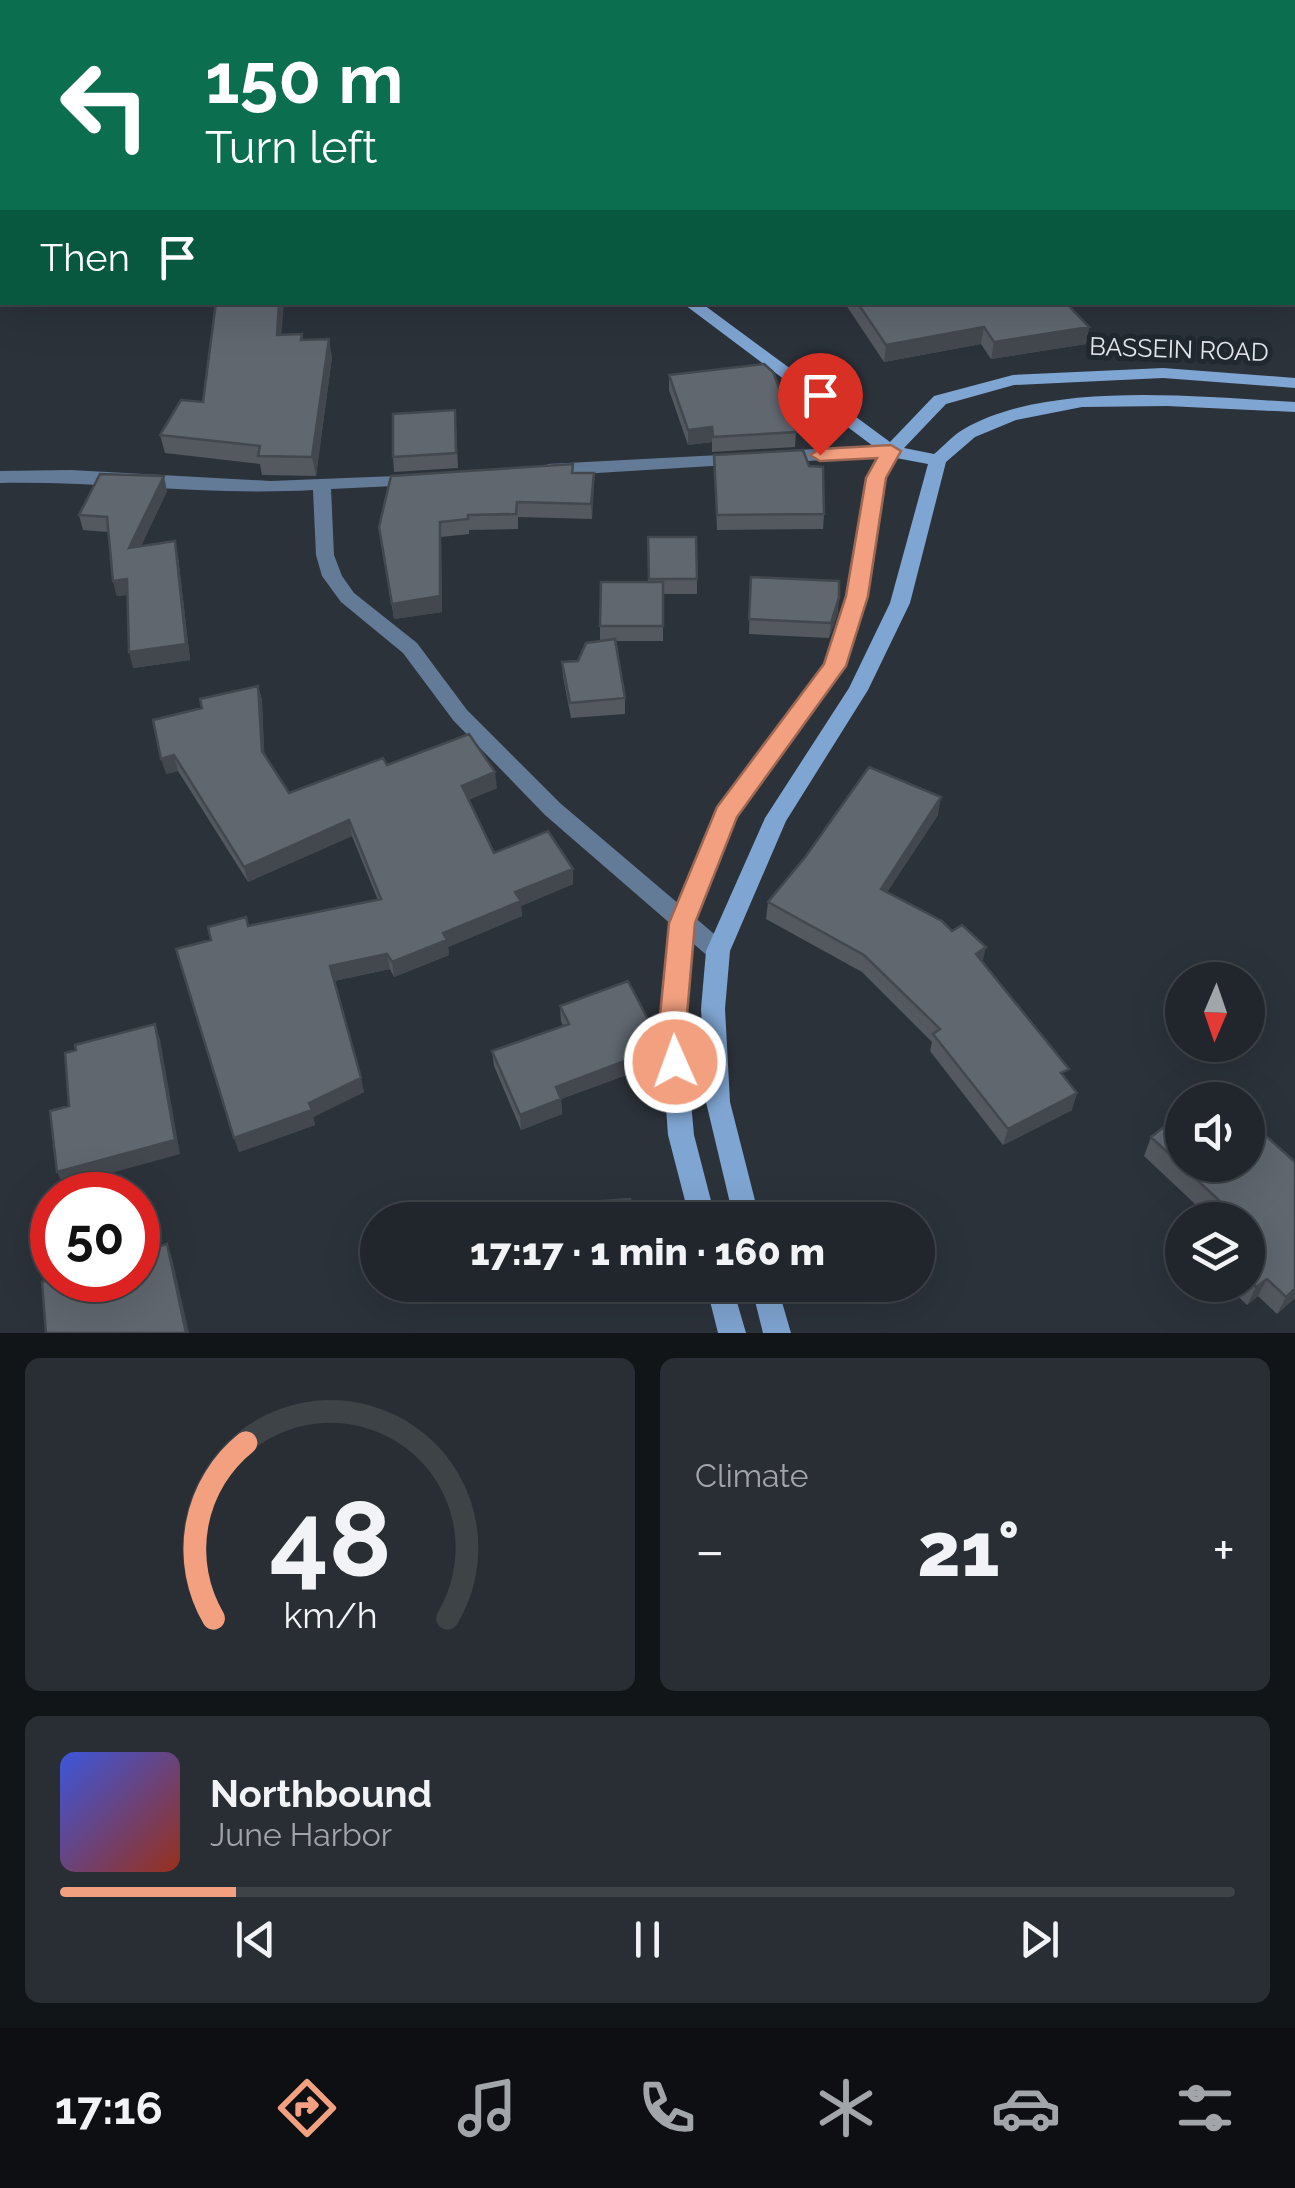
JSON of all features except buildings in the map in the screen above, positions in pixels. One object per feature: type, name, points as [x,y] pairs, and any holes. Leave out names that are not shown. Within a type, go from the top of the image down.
[{"type":"main road","points":[[694,305],[891,451],[938,460],[900,603],[858,690],[776,818],[718,951],[713,1009],[718,1102],[743,1202]]},
{"type":"main road","name":"BASSEIN ROAD","points":[[698,1202],[681,1135],[672,1026],[682,923],[726,814],[834,666],[857,596],[876,478],[891,451],[940,400],[1012,380],[1163,373],[1295,383]]},
{"type":"main road","name":"BASSEIN ROAD","points":[[938,460],[969,433],[1011,416],[1082,402],[1295,407]]},
{"type":"main road","points":[[724,1302],[732,1333]]},
{"type":"main road","points":[[769,1302],[777,1333]]},
{"type":"street","points":[[522,471],[891,451]]},
{"type":"street","points":[[0,476],[322,486],[430,478]]},
{"type":"street","points":[[322,486],[323,549],[333,578],[356,605],[410,648],[456,711],[534,794],[604,860],[718,951]]},
{"type":"route","points":[[675,1062],[672,1026],[682,923],[726,814],[834,666],[857,596],[876,478],[891,451],[820,455]]}]
